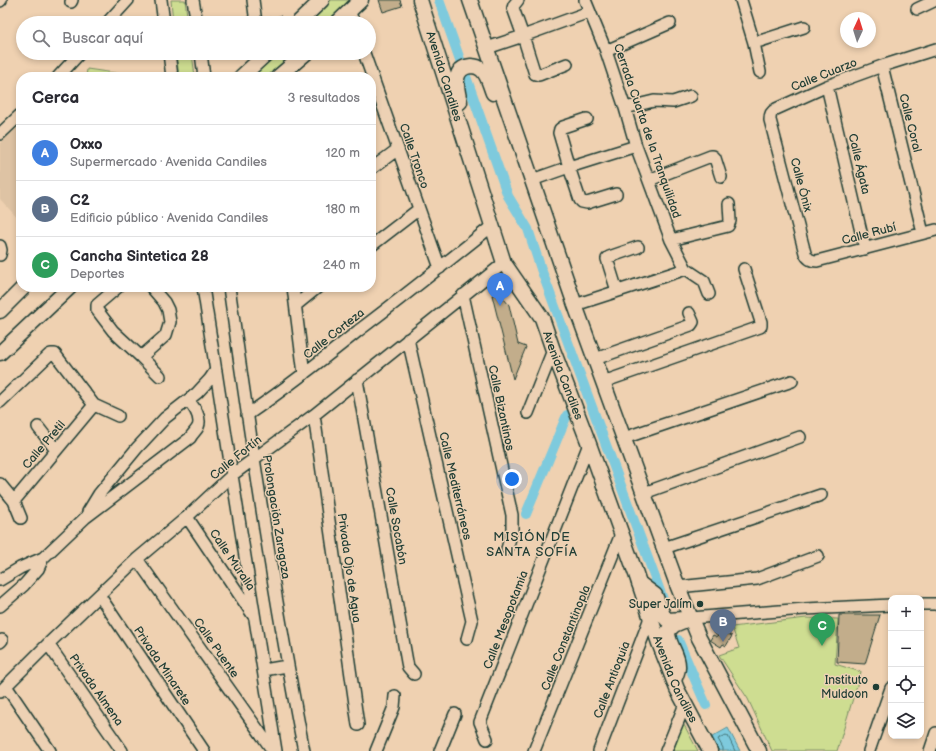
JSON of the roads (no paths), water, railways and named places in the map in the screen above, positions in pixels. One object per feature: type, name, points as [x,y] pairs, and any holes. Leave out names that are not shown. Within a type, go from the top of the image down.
[{"type":"main road","points":[[353,16],[362,0]]},
{"type":"main road","name":"Avenida Candiles","points":[[420,0],[504,263],[542,318],[589,444],[659,643],[685,704],[710,751]]},
{"type":"main road","points":[[470,0],[509,117],[575,305],[678,587],[699,638],[759,751]]},
{"type":"main road","points":[[304,16],[315,3]]},
{"type":"main road","points":[[246,72],[257,60]]},
{"type":"main road","points":[[284,72],[298,60]]},
{"type":"main road","points":[[462,134],[462,112],[456,84],[461,70],[480,68],[484,72],[500,109],[509,117]]},
{"type":"main road","points":[[0,311],[19,292]]},
{"type":"main road","points":[[0,353],[65,292]]},
{"type":"main road","points":[[639,583],[655,595],[667,620],[691,618]]},
{"type":"main road","points":[[674,680],[678,670],[678,664],[668,639],[668,631],[674,625],[691,618]]},
{"type":"street","points":[[114,16],[128,0]]},
{"type":"street","points":[[161,0],[163,16]]},
{"type":"street","points":[[193,0],[195,16]]},
{"type":"street","points":[[253,0],[255,16]]},
{"type":"street","points":[[518,0],[513,8],[535,74],[539,75],[567,64]]},
{"type":"street","name":"Cerrada Cuarta de la Tranquilidad","points":[[585,0],[606,51],[636,146],[671,240],[686,269]]},
{"type":"street","points":[[741,0],[754,43],[760,72]]},
{"type":"street","points":[[917,9],[936,0]]},
{"type":"street","points":[[487,48],[590,12]]},
{"type":"street","points":[[606,51],[670,23]]},
{"type":"street","points":[[754,43],[804,26]]},
{"type":"street","name":"Calle Cuarzo","points":[[770,115],[772,111],[827,86],[882,66],[936,49]]},
{"type":"street","points":[[63,72],[74,60]]},
{"type":"street","points":[[170,60],[171,72]]},
{"type":"street","points":[[202,60],[203,72]]},
{"type":"street","name":"Calle Tronco","points":[[366,60],[369,72]]},
{"type":"street","name":"Calle Coral","points":[[882,66],[923,233]]},
{"type":"street","name":"Calle Ágata","points":[[827,86],[865,249]]},
{"type":"street","name":"Calle Tronco","points":[[376,94],[398,149],[440,268]]},
{"type":"street","points":[[625,108],[658,100],[673,102],[691,96]]},
{"type":"street","name":"Calle Ónix","points":[[770,115],[771,124],[805,252],[810,259]]},
{"type":"street","points":[[0,134],[16,119]]},
{"type":"street","points":[[587,119],[563,127],[559,133],[580,200],[587,203],[616,194]]},
{"type":"street","points":[[532,180],[636,146]]},
{"type":"street","points":[[376,165],[398,149]]},
{"type":"street","points":[[649,180],[711,156],[715,158],[721,176]]},
{"type":"street","points":[[671,240],[727,227],[730,221],[729,204]]},
{"type":"street","points":[[376,242],[419,209]]},
{"type":"street","name":"Calle Corteza","points":[[247,415],[304,374],[492,226]]},
{"type":"street","name":"Calle Rubí","points":[[810,259],[816,261],[936,230]]},
{"type":"street","points":[[0,246],[0,255]]},
{"type":"street","points":[[617,291],[607,259],[638,247]]},
{"type":"street","name":"Calle Fortín","points":[[3,689],[137,559],[187,517],[232,475],[314,414],[504,263]]},
{"type":"street","points":[[603,382],[760,327],[761,322],[744,268]]},
{"type":"street","points":[[575,305],[686,269],[704,281],[709,294]]},
{"type":"street","points":[[112,292],[97,305],[97,310],[113,331],[160,376]]},
{"type":"street","points":[[141,357],[166,335],[170,322],[168,310],[164,302],[155,292]]},
{"type":"street","points":[[205,292],[232,475],[264,670],[275,751]]},
{"type":"street","name":"Prolongación Zaragoza","points":[[230,292],[247,415],[287,666],[304,751]]},
{"type":"street","points":[[294,292],[304,374]]},
{"type":"street","points":[[296,305],[312,292]]},
{"type":"street","name":"Calle Bizantinos","points":[[463,295],[512,515],[512,530],[506,549]]},
{"type":"street","points":[[595,359],[691,325],[693,322],[689,313]]},
{"type":"street","name":"Calle Mediterráneos","points":[[408,339],[472,621],[467,639]]},
{"type":"street","points":[[528,413],[553,350]]},
{"type":"street","points":[[2,396],[49,355],[55,354],[94,405],[118,416]]},
{"type":"street","points":[[85,518],[99,494],[137,448],[165,418],[197,393],[216,370]]},
{"type":"street","name":"Calle Socabón","points":[[357,380],[407,662],[408,667],[414,674]]},
{"type":"street","points":[[624,438],[792,381]]},
{"type":"street","points":[[0,580],[20,568],[43,558],[85,518],[190,438],[199,423],[195,410],[188,400]]},
{"type":"street","name":"Calle Pretil","points":[[14,502],[94,405]]},
{"type":"street","name":"Privada Ojo de Agua","points":[[314,414],[358,725]]},
{"type":"street","points":[[38,427],[56,450]]},
{"type":"street","points":[[644,493],[800,437]]},
{"type":"street","name":"Calle Mesopotamia","points":[[487,739],[480,722],[589,444]]},
{"type":"street","points":[[0,484],[14,502],[21,518]]},
{"type":"street","points":[[664,548],[821,495]]},
{"type":"street","name":"Calle Muralla","points":[[187,517],[255,618]]},
{"type":"street","name":"Calle Constantinopla","points":[[534,751],[621,534]]},
{"type":"street","points":[[678,587],[758,579],[818,556]]},
{"type":"street","points":[[0,606],[24,586],[38,569],[43,558]]},
{"type":"street","name":"Calle Puente","points":[[137,559],[275,751]]},
{"type":"street","name":"Privada Minarete","points":[[99,595],[204,751]]},
{"type":"street","points":[[924,604],[936,604]]},
{"type":"street","points":[[691,618],[805,609],[888,605]]},
{"type":"street","name":"Calle Antioquia","points":[[599,751],[650,618]]},
{"type":"street","name":"Privada Almena","points":[[48,644],[122,751]]},
{"type":"street","points":[[264,670],[287,666]]},
{"type":"street","points":[[3,689],[50,751]]},
{"type":"street","points":[[376,751],[394,707],[395,696]]},
{"type":"street","points":[[869,751],[888,697]]},
{"type":"street","points":[[666,751],[685,704]]},
{"type":"street","points":[[440,751],[455,714]]},
{"type":"street","points":[[930,751],[936,733]]},
{"type":"water","points":[[728,728],[740,751],[719,751],[712,737]]},
{"type":"waterway","points":[[439,0],[508,196],[528,229],[541,269],[664,602]]},
{"type":"waterway","points":[[526,514],[567,415]]},
{"type":"waterway","points":[[678,640],[706,705]]},
{"type":"place","name":"Oxxo","points":[[500,306]]},
{"type":"place","name":"Super Jalím","points":[[700,604]]},
{"type":"place","name":"C2","points":[[723,642]]},
{"type":"place","name":"Cancha Sintetica 28","points":[[822,646]]},
{"type":"place","name":"Instituto Muldoon","points":[[876,687]]},
{"type":"district","name":"MISIÓN DE SANTA SOFÍA","points":[[532,544]]}]
